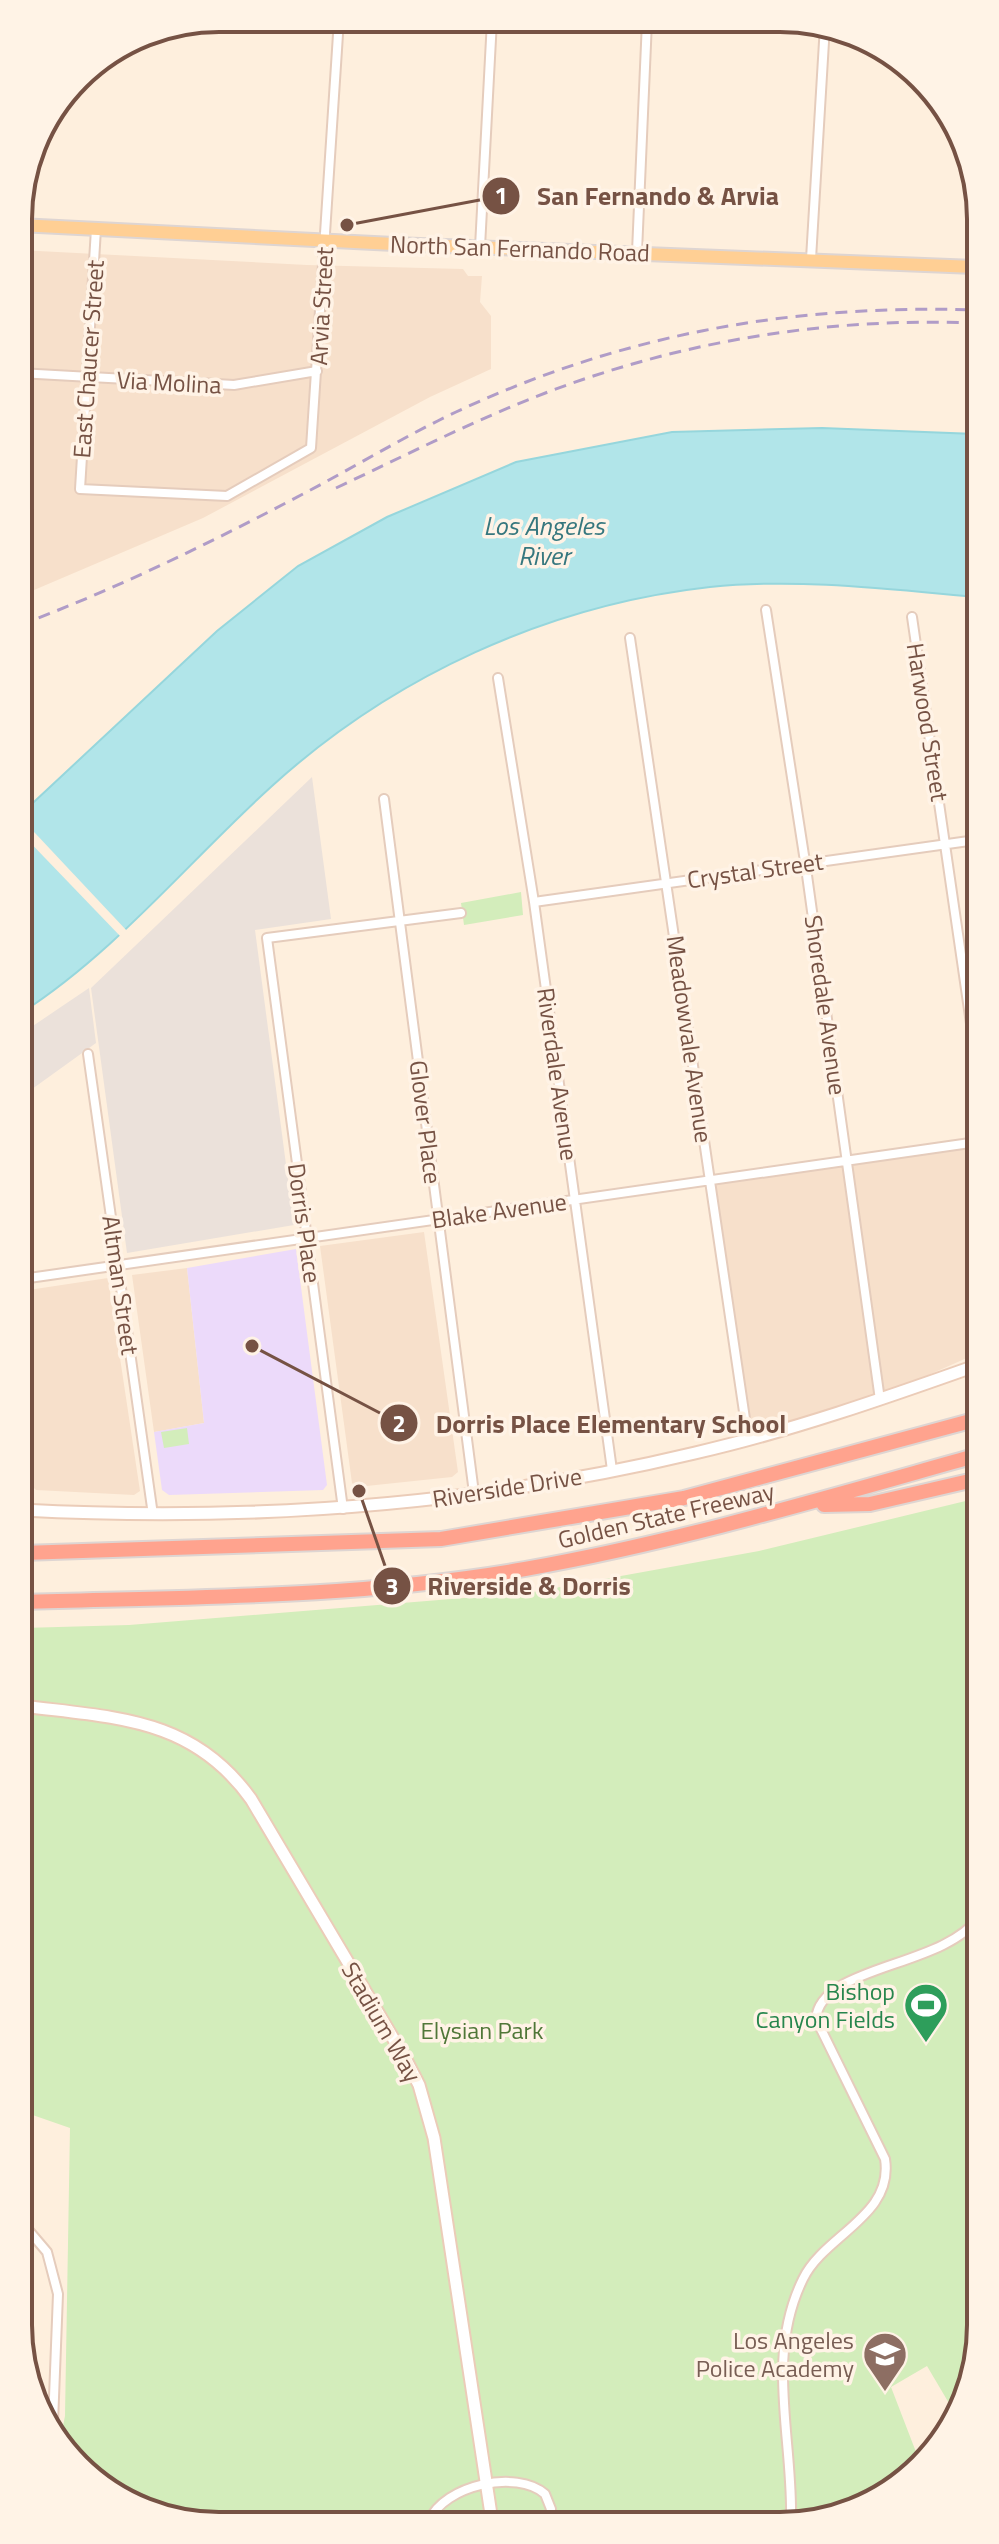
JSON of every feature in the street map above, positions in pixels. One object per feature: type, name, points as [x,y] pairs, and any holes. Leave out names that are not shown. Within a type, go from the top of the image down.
[{"type":"highway","name":"Golden State Freeway","points":[[32,1550],[63,1552],[457,1537],[552,1523],[699,1495],[967,1422]]},
{"type":"highway","name":"Golden State Freeway","points":[[32,1602],[265,1595],[401,1585],[523,1569],[804,1505],[967,1458]]},
{"type":"highway","points":[[804,1505],[870,1504],[967,1482]]},
{"type":"main road","name":"North San Fernando Road","points":[[32,226],[324,241],[967,267]]},
{"type":"main road","name":"Riverside Drive","points":[[32,1510],[153,1515],[343,1509],[474,1493],[612,1470],[748,1439],[880,1400],[967,1369]]},
{"type":"main road","name":"Stadium Way","points":[[32,1707],[117,1718],[163,1729],[221,1763],[251,1799],[406,2060],[423,2098],[434,2138],[490,2512]]},
{"type":"street","name":"Arvia Street","points":[[80,489],[227,496],[311,448],[338,32]]},
{"type":"street","points":[[480,247],[491,32]]},
{"type":"street","points":[[637,252],[647,32]]},
{"type":"street","points":[[811,259],[824,38]]},
{"type":"street","name":"East Chaucer Street","points":[[80,489],[96,229]]},
{"type":"street","name":"Via Molina","points":[[32,374],[234,385],[317,371]]},
{"type":"street","name":"Shoredale Avenue","points":[[766,610],[806,863],[880,1400]]},
{"type":"street","name":"Harwood Street","points":[[912,617],[967,993]]},
{"type":"street","name":"Meadowvale Avenue","points":[[630,638],[748,1439]]},
{"type":"street","name":"Riverdale Avenue","points":[[498,678],[534,902],[612,1470]]},
{"type":"street","name":"Glover Place","points":[[384,799],[474,1493]]},
{"type":"street","name":"Crystal Street","points":[[534,902],[967,841]]},
{"type":"street","points":[[399,920],[461,913]]},
{"type":"street","name":"Dorris Place","points":[[343,1509],[267,938],[399,920]]},
{"type":"street","name":"Altman Street","points":[[88,1054],[153,1515]]},
{"type":"street","name":"Blake Avenue","points":[[32,1278],[967,1143]]},
{"type":"street","points":[[791,2511],[792,2479],[781,2350],[789,2310],[817,2256],[870,2210],[884,2189],[887,2173],[885,2159],[816,2019],[817,2008],[834,1987],[942,1948],[967,1927]]},
{"type":"street","points":[[32,2234],[47,2252],[58,2294],[53,2412]]},
{"type":"street","points":[[433,2512],[453,2494],[486,2486],[533,2484],[545,2494],[550,2512]]},
{"type":"shaded area","points":[[32,251],[307,265],[463,269],[468,276],[482,276],[480,302],[491,316],[491,369],[430,397],[203,518],[32,591]]},
{"type":"shaded area","points":[[312,777],[331,919],[255,930],[294,1225],[127,1253],[91,988]]},
{"type":"shaded area","points":[[89,988],[96,1043],[32,1089],[32,1027]]},
{"type":"shaded area","points":[[967,1145],[967,1358],[881,1396],[850,1163]]},
{"type":"shaded area","points":[[846,1161],[877,1398],[750,1434],[714,1182]]},
{"type":"shaded area","points":[[424,1232],[458,1472],[452,1477],[357,1487],[352,1483],[320,1246]]},
{"type":"shaded area","points":[[296,1249],[327,1485],[323,1490],[169,1495],[162,1490],[154,1432],[204,1423],[187,1268]]},
{"type":"shaded area","points":[[187,1268],[204,1423],[154,1432],[132,1275]]},
{"type":"shaded area","points":[[108,1278],[140,1491],[134,1495],[36,1490],[32,1486],[32,1289]]},
{"type":"green space","points":[[521,892],[523,915],[464,925],[461,903]]},
{"type":"green space","points":[[187,1428],[189,1444],[164,1448],[161,1432]]},
{"type":"green space","name":"Elysian Park","points":[[967,1501],[967,2337],[961,2373],[949,2404],[927,2366],[891,2387],[916,2452],[884,2480],[852,2498],[828,2506],[780,2512],[219,2512],[159,2502],[115,2480],[78,2448],[63,2427],[70,2128],[32,2115],[32,1628],[129,1625],[527,1593],[759,1551]]},
{"type":"water","name":"Los Angeles River","points":[[822,428],[967,434],[967,596],[810,584],[710,587],[649,596],[590,610],[475,652],[368,711],[319,747],[272,786],[89,962],[32,1005],[32,804],[217,631],[298,566],[387,517],[516,462],[672,432]]},
{"type":"pier","points":[[32,830],[128,932],[121,937],[32,844]]},
{"type":"railway","points":[[32,620],[197,548],[456,412],[582,362],[645,344],[774,319],[840,312],[967,310]]},
{"type":"railway","points":[[336,488],[510,407],[642,361],[751,337],[806,329],[862,324],[967,323]]},
{"type":"place","name":"San Fernando & Arvia","points":[[347,225]]},
{"type":"place","name":"Dorris Place Elementary School","points":[[252,1346]]},
{"type":"place","name":"Riverside & Dorris","points":[[359,1491]]},
{"type":"place","name":"Bishop Canyon Fields","points":[[926,2044]]},
{"type":"place","name":"Los Angeles Police Academy","points":[[885,2393]]}]
